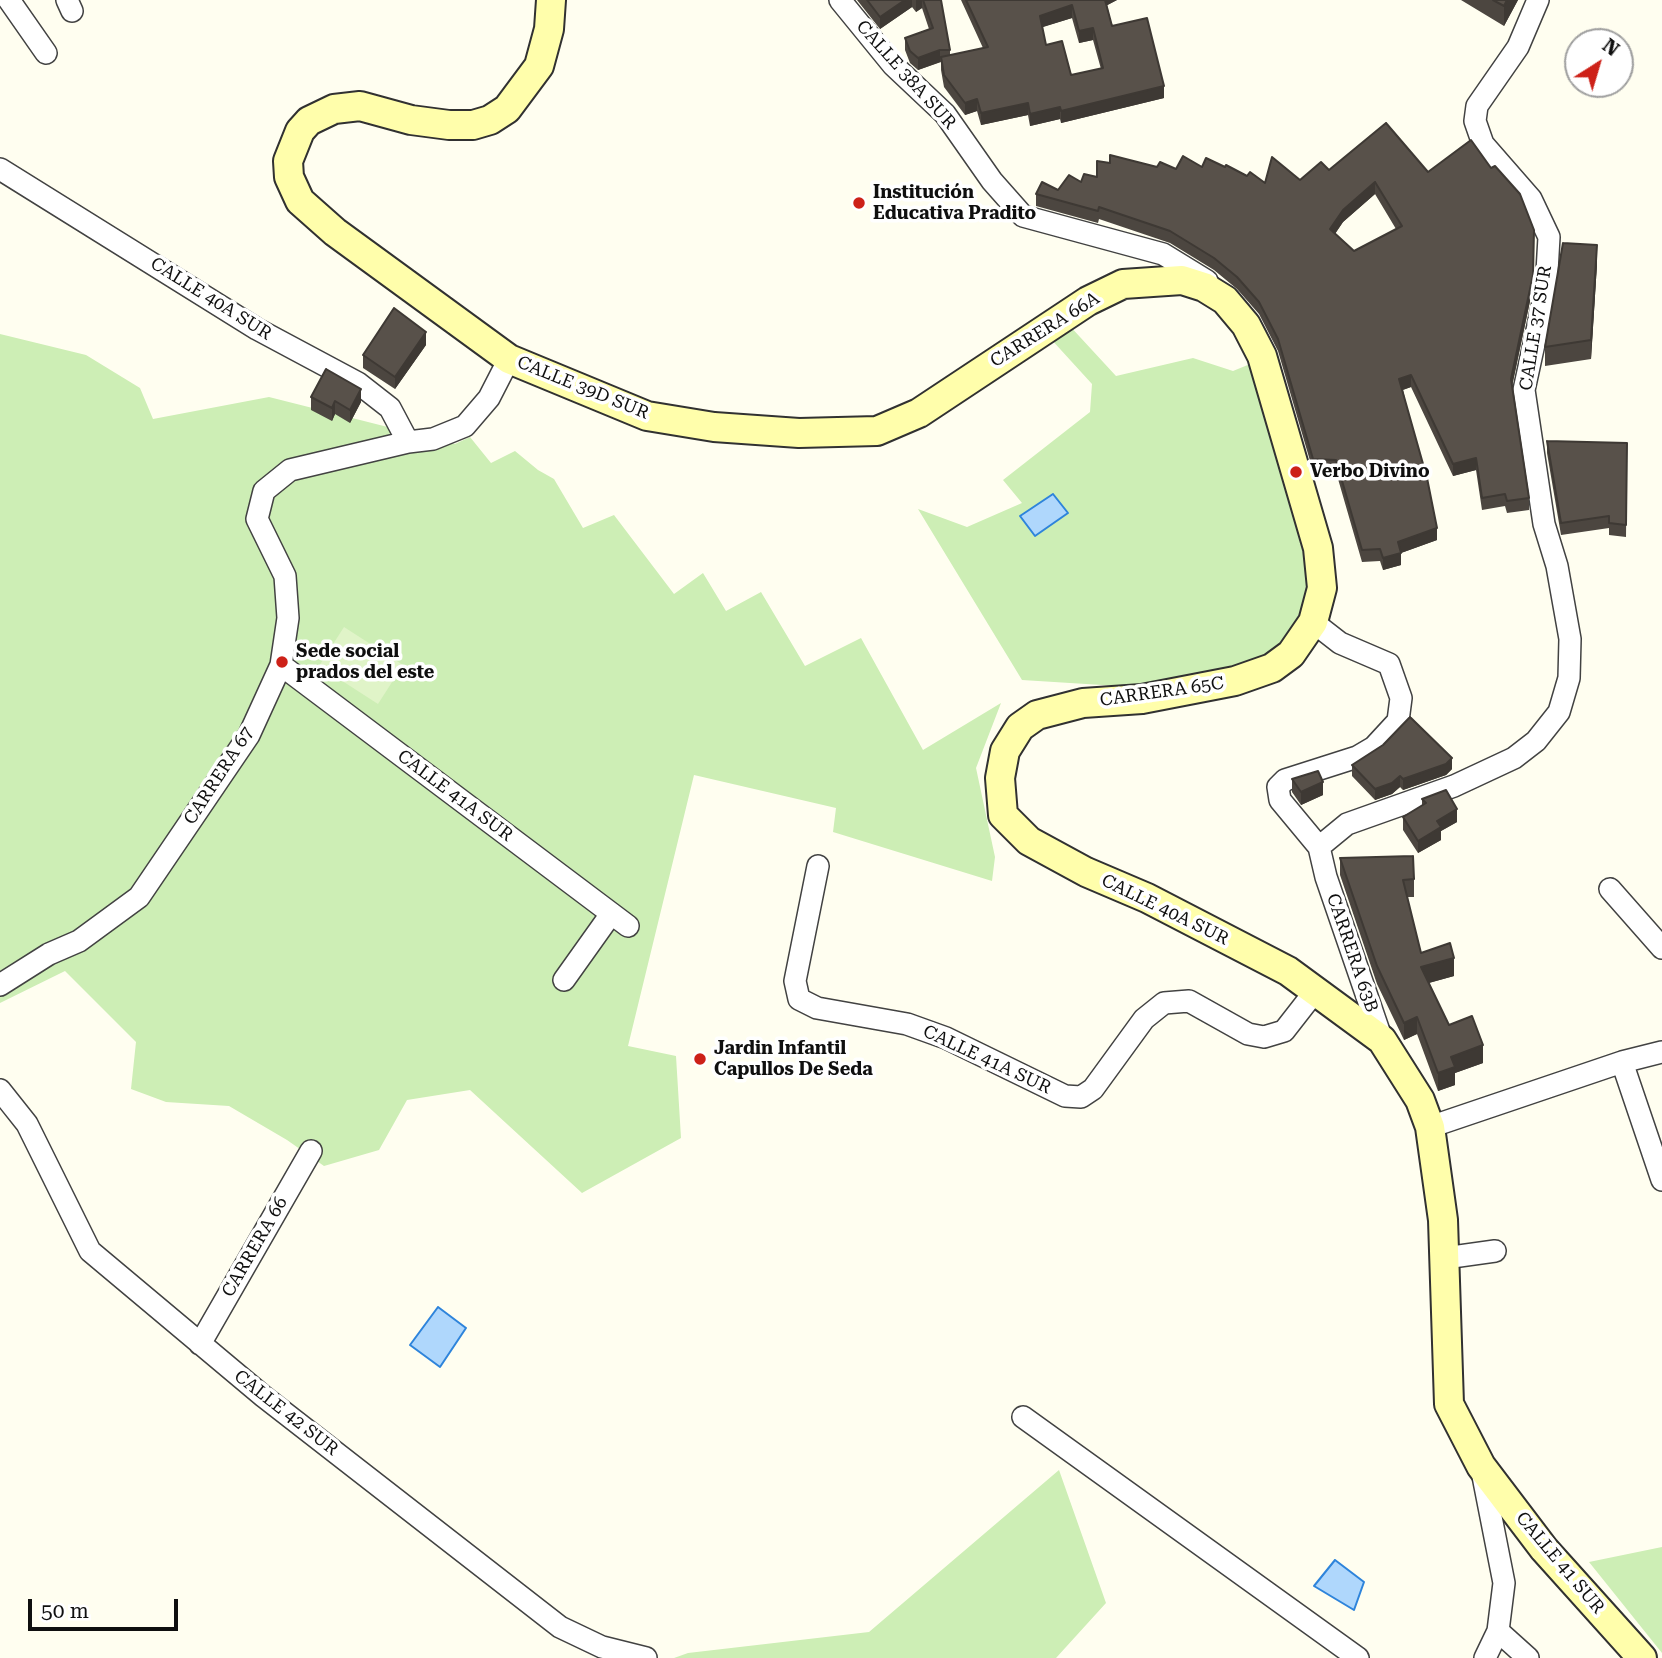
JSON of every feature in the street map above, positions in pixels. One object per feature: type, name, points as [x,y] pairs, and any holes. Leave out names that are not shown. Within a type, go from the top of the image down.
[{"type":"main road","name":"CALLE 39D SUR","points":[[551,0],[549,29],[539,66],[514,102],[490,120],[473,125],[449,125],[411,120],[360,106],[334,109],[309,121],[300,131],[288,161],[289,177],[300,201],[335,232],[509,359],[647,416],[714,427],[799,433],[877,431]]},
{"type":"main road","name":"CARRERA 66A","points":[[877,431],[919,413],[1077,309],[1123,284],[1182,280],[1204,287],[1225,300]]},
{"type":"main road","name":"CALLE 38A SUR","points":[[1225,300],[1246,325],[1262,356],[1318,548],[1322,589],[1313,622]]},
{"type":"main road","name":"CARRERA 65C","points":[[1006,751],[1020,727],[1037,715],[1083,703],[1142,699],[1209,686],[1272,668],[1291,653],[1313,622]]},
{"type":"main road","name":"CALLE 40A SUR","points":[[1006,751],[1000,778],[1003,815],[1029,841],[1086,872],[1159,904],[1288,971],[1382,1040]]},
{"type":"main road","name":"CARRERA 63B","points":[[1382,1040],[1420,1100],[1430,1127],[1446,1258],[1448,1404],[1481,1466]]},
{"type":"main road","name":"CALLE 41 SUR","points":[[1481,1466],[1544,1549],[1642,1658]]},
{"type":"street","points":[[9,0],[47,53]]},
{"type":"street","name":"CALLE 38A SUR","points":[[840,0],[893,65],[945,114],[992,181],[1023,216],[1163,254],[1215,286],[1225,300]]},
{"type":"street","name":"CALLE 37 SUR","points":[[1319,848],[1347,824],[1454,786],[1514,758],[1536,741],[1559,712],[1569,678],[1570,639],[1557,566],[1544,524],[1524,390],[1546,289],[1549,237],[1531,199],[1483,144],[1475,121],[1477,106],[1518,47],[1538,0]]},
{"type":"street","name":"CALLE 40A SUR","points":[[0,169],[257,329],[358,383],[390,408],[408,442]]},
{"type":"street","name":"CARRERA 67","points":[[0,985],[49,954],[79,941],[139,897],[249,734],[281,665],[288,618],[285,576],[257,519],[264,491],[290,470],[408,442],[433,439],[466,426],[489,398],[509,359]]},
{"type":"street","points":[[1313,622],[1340,643],[1389,664],[1401,698],[1398,721],[1383,739],[1357,758],[1284,780],[1278,788],[1280,800],[1319,848]]},
{"type":"street","name":"CALLE 41A SUR","points":[[281,665],[620,920],[564,980]]},
{"type":"street","name":"CARRERA 63B","points":[[1319,848],[1326,877],[1382,1040]]},
{"type":"street","name":"CALLE 41A SUR","points":[[818,866],[794,981],[799,999],[817,1008],[907,1024],[946,1038],[1065,1096],[1081,1097],[1093,1089],[1144,1019],[1164,1003],[1189,1001],[1248,1034],[1264,1037],[1284,1031],[1315,990]]},
{"type":"street","points":[[1610,889],[1662,948]]},
{"type":"street","points":[[1430,1127],[1622,1062],[1662,1052]]},
{"type":"street","points":[[1622,1062],[1662,1180]]},
{"type":"street","name":"CALLE 42 SUR","points":[[0,1090],[27,1124],[90,1251],[263,1396],[560,1627],[601,1653],[646,1658]]},
{"type":"street","name":"CARRERA 66","points":[[200,1344],[311,1151]]},
{"type":"street","points":[[1446,1258],[1495,1251]]},
{"type":"street","points":[[1023,1418],[1357,1658]]},
{"type":"street","points":[[1481,1466],[1504,1583],[1498,1631],[1485,1658]]},
{"type":"street","points":[[1498,1631],[1528,1658]]},
{"type":"green space","points":[[1068,324],[1116,376],[1193,358],[1233,371],[1255,362],[1288,483],[1311,590],[1288,643],[1226,676],[1134,687],[1022,680],[918,509],[967,527],[1022,503],[1003,480],[1090,412],[1092,384],[1050,338]]},
{"type":"green space","points":[[0,334],[86,355],[140,388],[153,419],[269,397],[455,444],[470,437],[491,463],[515,451],[554,479],[583,528],[614,515],[674,594],[703,573],[726,611],[761,592],[805,666],[861,638],[923,750],[1001,703],[976,768],[995,857],[992,881],[833,832],[836,808],[694,775],[628,1046],[676,1056],[681,1138],[582,1193],[470,1090],[407,1100],[379,1150],[324,1166],[287,1140],[229,1106],[166,1102],[131,1089],[136,1042],[65,971],[0,1003]]},
{"type":"green space","points":[[344,627],[403,665],[378,704],[319,666]]},
{"type":"green space","points":[[1059,1470],[1106,1603],[1056,1658],[674,1658],[688,1653],[869,1632]]},
{"type":"green space","points":[[1662,1547],[1662,1653],[1589,1562]]},
{"type":"water","points":[[1053,494],[1068,513],[1035,536],[1020,516]]},
{"type":"water","points":[[438,1307],[466,1328],[440,1367],[410,1345]]},
{"type":"water","points":[[1335,1560],[1364,1582],[1354,1610],[1314,1586]]},
{"type":"building","points":[[867,0],[905,0],[880,17]]},
{"type":"building","points":[[923,0],[941,0],[950,50],[940,50],[918,58],[910,51],[905,38],[933,28]]},
{"type":"building","points":[[966,0],[1105,0],[1112,26],[1147,18],[1164,86],[1061,111],[1060,107],[1030,114],[1028,103],[981,113],[977,99],[965,103],[944,75],[941,57],[988,47]],"holes":[[[1072,5],[1079,31],[1093,28],[1103,68],[1071,75],[1062,41],[1046,45],[1040,16]]]},
{"type":"building","points":[[1493,0],[1507,0],[1504,6]]},
{"type":"building","points":[[1386,123],[1428,172],[1471,140],[1491,168],[1495,166],[1520,194],[1534,230],[1533,275],[1511,379],[1529,498],[1507,501],[1505,494],[1482,498],[1476,458],[1453,464],[1411,375],[1399,379],[1427,478],[1437,528],[1398,542],[1401,553],[1383,558],[1380,549],[1362,550],[1336,460],[1313,459],[1278,339],[1259,302],[1237,277],[1214,258],[1170,231],[1099,207],[1098,211],[1036,194],[1042,182],[1058,190],[1069,175],[1081,182],[1084,174],[1097,177],[1097,161],[1110,163],[1110,155],[1157,167],[1160,162],[1176,169],[1183,156],[1202,167],[1206,158],[1247,176],[1250,172],[1265,183],[1272,157],[1300,180],[1321,162],[1329,170]],"holes":[[[1375,182],[1402,226],[1354,251],[1330,229],[1343,210]]]},
{"type":"building","points":[[1563,243],[1597,245],[1591,340],[1545,347]]},
{"type":"building","points":[[394,308],[426,332],[395,377],[363,355]]},
{"type":"building","points":[[326,369],[361,389],[350,410],[335,401],[332,408],[311,397]]},
{"type":"building","points":[[1547,441],[1627,443],[1626,525],[1609,523],[1609,516],[1561,523]]},
{"type":"building","points":[[1410,717],[1452,758],[1446,764],[1403,779],[1400,776],[1392,783],[1375,789],[1352,765],[1383,745]]},
{"type":"building","points":[[1318,771],[1323,782],[1301,792],[1292,779]]},
{"type":"building","points":[[1446,790],[1457,809],[1437,821],[1441,827],[1418,841],[1403,817],[1426,803],[1422,799]]},
{"type":"building","points":[[1413,856],[1414,879],[1403,880],[1421,953],[1450,943],[1454,958],[1421,967],[1449,1025],[1472,1016],[1483,1045],[1451,1057],[1455,1067],[1438,1073],[1417,1017],[1404,1023],[1377,966],[1340,858]]},
{"type":"place","name":"Institución Educativa Pradito","points":[[859,203]]},
{"type":"place","name":"Verbo Divino","points":[[1296,472]]},
{"type":"place","name":"Sede social prados del este","points":[[282,662]]},
{"type":"place","name":"Jardin Infantil Capullos De Seda","points":[[700,1059]]}]
